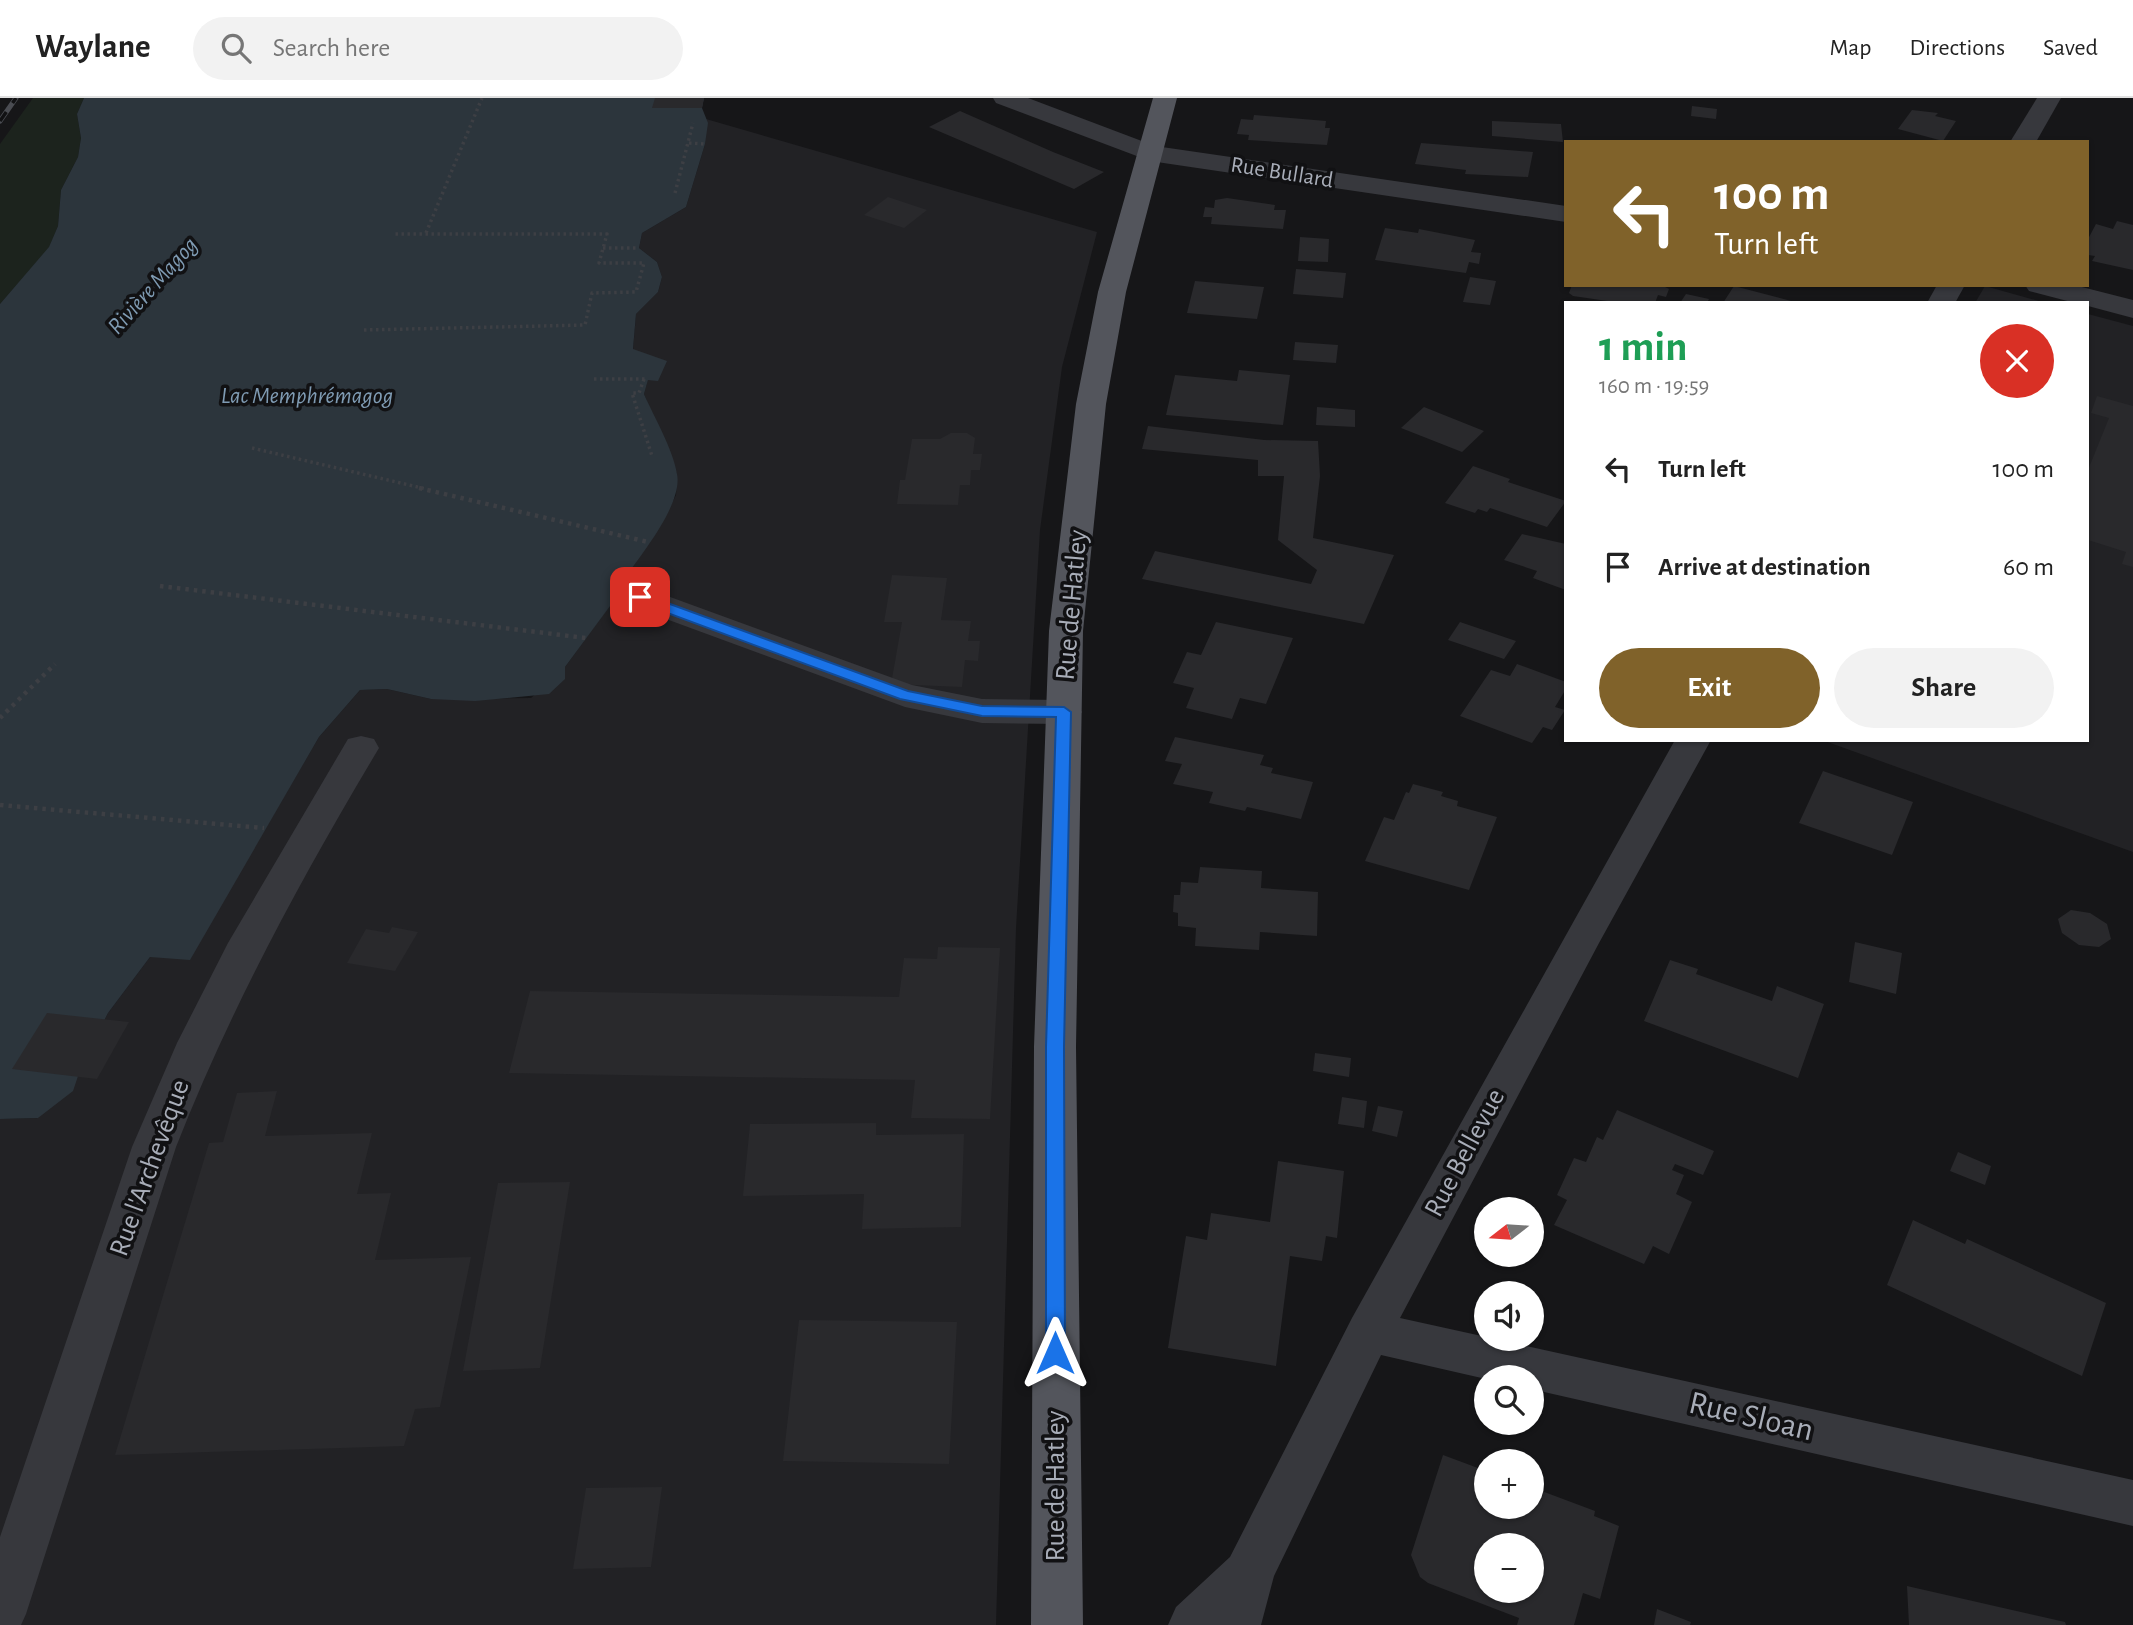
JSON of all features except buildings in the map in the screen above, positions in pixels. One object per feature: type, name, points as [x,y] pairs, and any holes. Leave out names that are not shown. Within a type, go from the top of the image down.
[{"type":"main road","name":"Rue de Hatley","points":[[1057,1625],[1055,1047],[1066,631],[1091,404],[1112,292],[1165,98]]},
{"type":"street","name":"Rue Bullard","points":[[1005,98],[1150,153],[1564,214]]},
{"type":"street","points":[[2024,140],[2049,98]]},
{"type":"street","points":[[2047,287],[2133,309]]},
{"type":"street","points":[[640,597],[905,695],[982,711],[1064,712]]},
{"type":"street","name":"Rue Bellevue","points":[[1235,1625],[1249,1572],[1369,1332],[1566,967],[1692,742]]},
{"type":"street","name":"Rue l'Archevêque","points":[[0,1614],[154,1147],[183,1071],[253,933],[361,748]]},
{"type":"street","name":"Rue Sloan","points":[[1369,1332],[2133,1503]]},
{"type":"street","name":"Rue Bellevue","points":[[1194,1625],[1249,1572]]},
{"type":"path","points":[[426,233],[482,98]]},
{"type":"path","points":[[676,193],[693,123]]},
{"type":"path","points":[[689,143],[705,144]]},
{"type":"path","points":[[363,330],[585,325],[592,293],[636,292],[644,263],[599,263],[607,234],[394,233]]},
{"type":"path","points":[[603,248],[639,248]]},
{"type":"path","points":[[594,379],[646,379],[639,393],[632,393],[652,456]]},
{"type":"path","points":[[251,447],[648,542]]},
{"type":"path","points":[[160,586],[586,638]]},
{"type":"path","points":[[0,718],[55,664]]},
{"type":"path","points":[[0,805],[264,828]]},
{"type":"shaded area","points":[[33,98],[84,98],[77,114],[81,138],[78,157],[61,190],[58,226],[49,248],[0,304],[0,144]]},
{"type":"shaded area","points":[[706,119],[1097,232],[1062,367],[1040,530],[1016,928],[996,1625],[0,1625],[0,1119],[38,1118],[82,1064],[108,1013],[150,957],[234,882],[319,737],[360,690],[387,689],[431,699],[531,698],[565,667],[613,601],[647,586],[625,578],[676,495],[677,474],[644,394],[648,379],[633,350],[636,314],[658,292],[662,277],[657,262],[639,248],[642,233],[686,207],[705,144]]},
{"type":"shaded area","points":[[1984,287],[1989,287],[2039,301],[1976,301]]},
{"type":"shaded area","points":[[2089,314],[2133,326],[2133,852],[1828,742],[2089,742]]},
{"type":"water","name":"Lac Memphrémagog","points":[[84,98],[704,98],[702,108],[708,123],[705,144],[686,207],[642,233],[639,248],[657,262],[662,277],[658,292],[636,314],[633,349],[667,361],[658,381],[648,380],[644,394],[667,444],[677,474],[674,499],[668,513],[625,578],[648,586],[632,607],[613,602],[565,667],[565,679],[549,694],[475,701],[431,699],[387,689],[360,690],[319,737],[190,960],[150,957],[108,1013],[82,1064],[73,1091],[38,1118],[0,1119],[0,304],[49,247],[58,226],[61,190],[78,157],[81,138],[77,114]]},
{"type":"railway","points":[[0,121],[16,98]]},
{"type":"route","points":[[640,597],[905,695],[982,711],[1064,712],[1055,1047],[1055,1353]]},
{"type":"water label","name":"Rivière Magog","points":[[153,286]]}]
